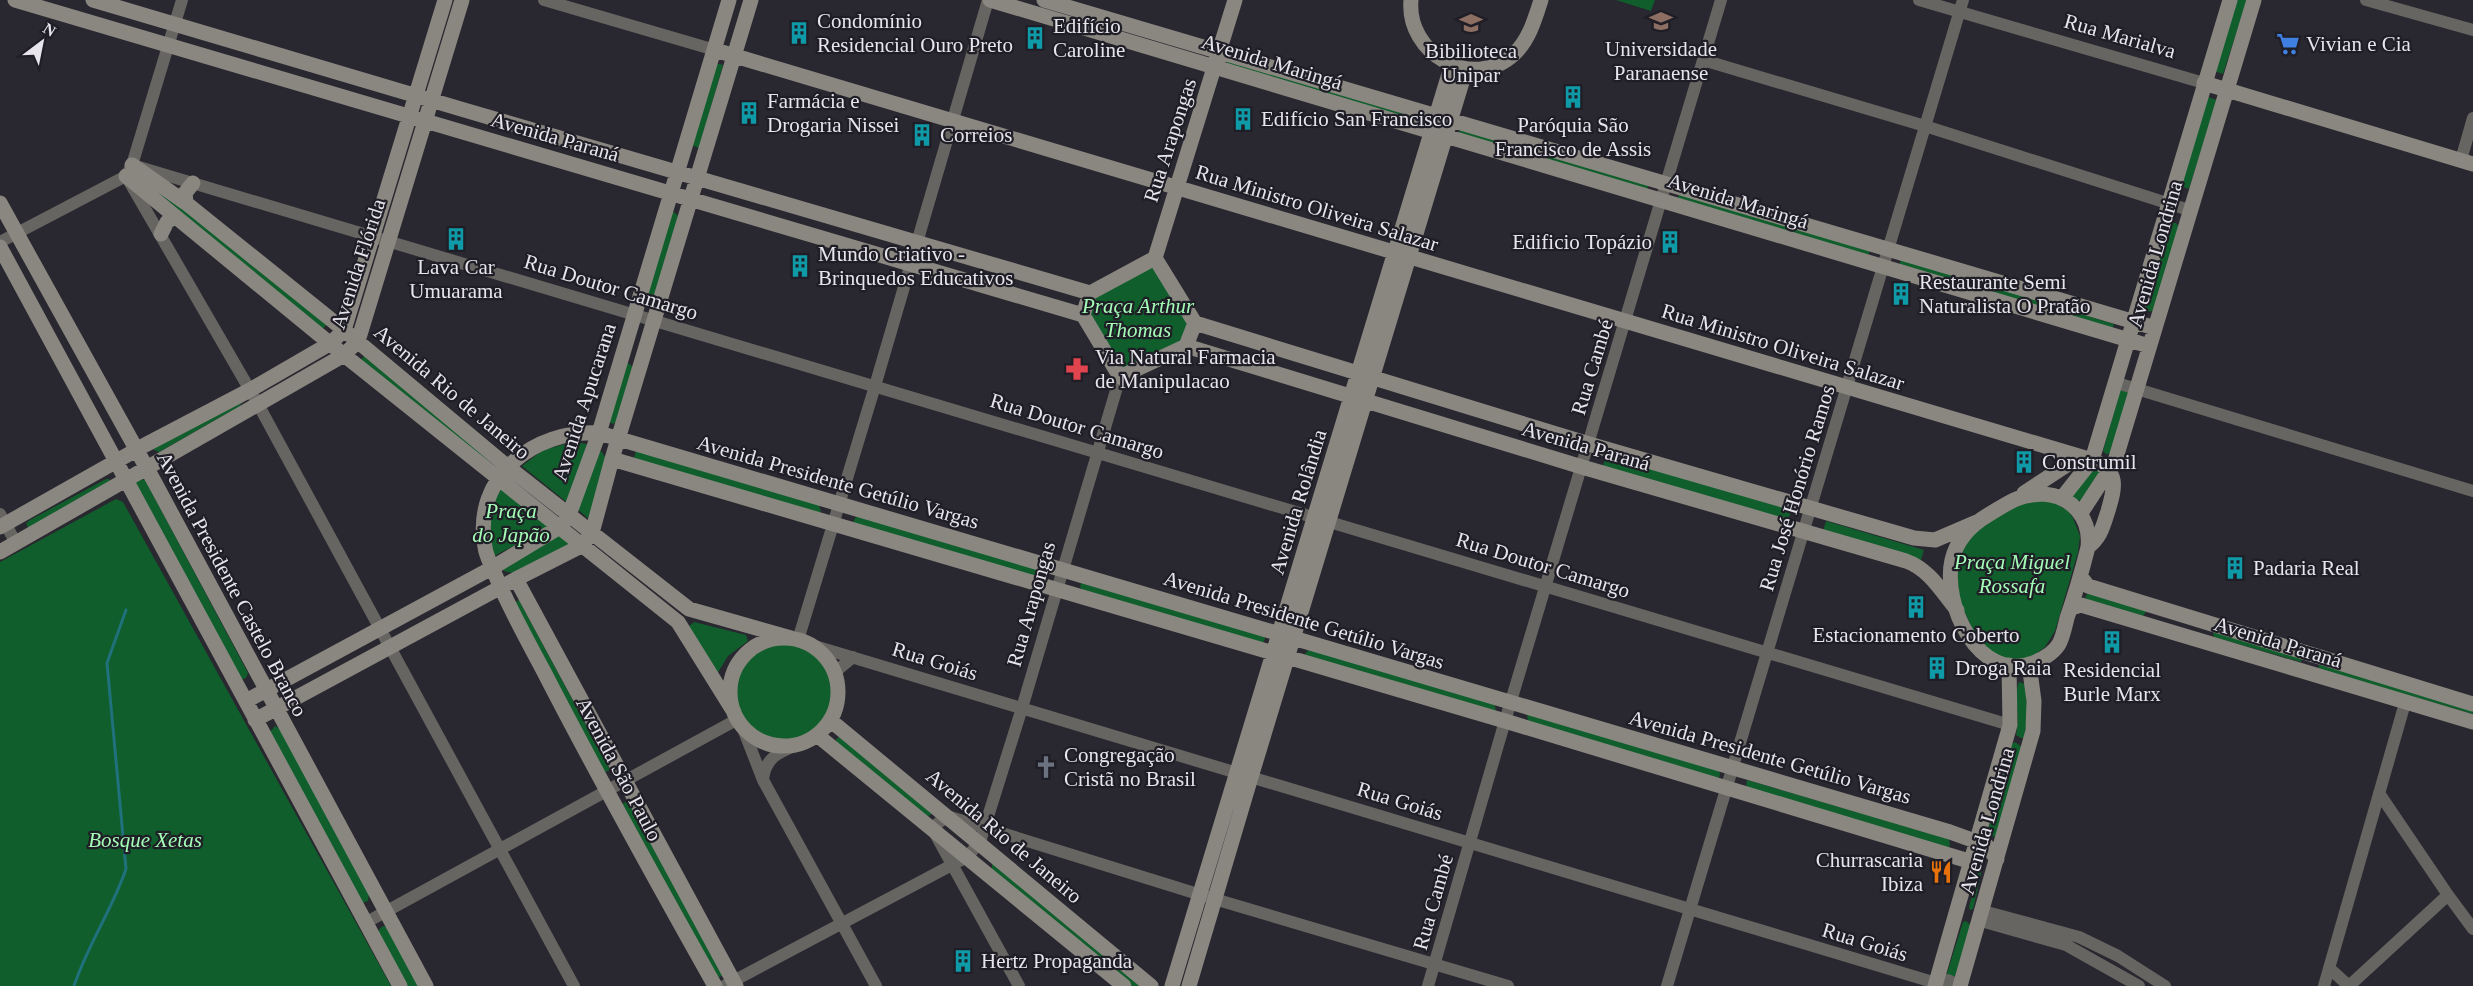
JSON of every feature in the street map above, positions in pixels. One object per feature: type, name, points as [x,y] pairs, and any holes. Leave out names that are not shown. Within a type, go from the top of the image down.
[{"type":"street","name":"Avenida Paraná","points":[[15,0],[1083,315]]},
{"type":"street","name":"Avenida Paraná","points":[[93,0],[174,26],[416,94],[697,179],[1090,293]]},
{"type":"street","points":[[0,242],[129,170],[182,0]]},
{"type":"street","name":"Avenida Flórida","points":[[2,522],[250,390],[331,343],[344,330],[445,0]]},
{"type":"street","name":"Avenida Flórida","points":[[0,552],[344,355],[358,341],[462,0]]},
{"type":"street","name":"Rua Ministro Oliveira Salazar","points":[[544,0],[2085,458],[2102,464],[2110,472]]},
{"type":"street","name":"Avenida Apucarana","points":[[246,701],[492,568],[558,528],[569,515],[599,433],[729,0]]},
{"type":"street","name":"Avenida Apucarana","points":[[592,533],[612,459],[751,0]]},
{"type":"street","points":[[799,641],[989,0]]},
{"type":"street","name":"Avenida Maringá","points":[[989,0],[2149,346]]},
{"type":"street","name":"Avenida Maringá","points":[[1044,0],[2155,328]]},
{"type":"street","name":"Rua Arapongas","points":[[1155,258],[1235,0]]},
{"type":"street","points":[[1411,0],[1412,23],[1420,40],[1437,56],[1459,66],[1486,69],[1516,52],[1528,34],[1541,0]]},
{"type":"street","name":"Rua Cambé","points":[[1428,986],[1721,0]]},
{"type":"street","name":"Rua Marialva","points":[[1920,0],[1962,6],[2204,83]]},
{"type":"street","name":"Avenida Londrina","points":[[2062,498],[2085,458],[2117,383],[2168,203],[2230,0]]},
{"type":"street","name":"Avenida Londrina","points":[[2081,513],[2110,472],[2137,390],[2189,210],[2254,0]]},
{"type":"street","points":[[2366,0],[2473,30]]},
{"type":"street","name":"Rua José Honório Ramos","points":[[1667,986],[1962,6]]},
{"type":"street","points":[[130,34],[139,25],[136,13]]},
{"type":"street","points":[[1148,47],[1152,32]]},
{"type":"street","points":[[205,56],[200,46],[202,41],[212,37]]},
{"type":"street","points":[[1703,60],[1925,126],[2189,210]]},
{"type":"street","name":"Avenida Rolândia","points":[[1173,986],[1208,897],[1459,66]]},
{"type":"street","points":[[2204,83],[2467,162],[2473,118]]},
{"type":"street","points":[[382,108],[388,106],[394,96],[388,86]]},
{"type":"street","points":[[463,132],[458,122],[459,116],[469,110]]},
{"type":"street","points":[[686,146],[693,152],[706,150]]},
{"type":"street","points":[[624,178],[632,170],[630,158]]},
{"type":"street","points":[[129,170],[161,234],[258,404],[574,986]]},
{"type":"street","name":"Rua Doutor Camargo","points":[[129,170],[194,183],[2010,725]]},
{"type":"street","name":"Avenida Rio de Janeiro","points":[[129,170],[186,204],[358,341],[504,473],[558,528],[678,622],[738,719]]},
{"type":"street","name":"Avenida Rio de Janeiro","points":[[129,170],[175,216],[344,355],[504,473],[569,515],[689,609],[799,641]]},
{"type":"street","points":[[186,204],[185,193],[194,183]]},
{"type":"street","points":[[717,208],[713,199],[714,194],[722,186]]},
{"type":"street","name":"Avenida Presidente Castelo Branco","points":[[0,203],[147,469],[426,986]]},
{"type":"street","points":[[161,234],[167,222],[175,216]]},
{"type":"street","points":[[886,257],[896,248],[891,235]]},
{"type":"street","name":"Avenida Presidente Castelo Branco","points":[[0,247],[399,986]]},
{"type":"street","points":[[947,275],[943,270],[943,259],[953,253]]},
{"type":"street","points":[[10,267],[14,257],[19,254],[30,258]]},
{"type":"street","points":[[1155,258],[1195,323],[1186,346],[1120,377],[1083,315],[1090,293],[1155,258]]},
{"type":"street","points":[[1976,294],[1981,276]]},
{"type":"street","points":[[1056,307],[1066,300],[1065,288],[1060,284]]},
{"type":"street","name":"Avenida Paraná","points":[[1195,323],[1589,444],[1924,540],[1947,536],[1977,522]]},
{"type":"street","name":"Avenida Paraná","points":[[1186,346],[1358,400],[1916,565],[1926,572],[1957,610]]},
{"type":"street","points":[[622,357],[641,363]]},
{"type":"street","name":"Rua Arapongas","points":[[982,835],[1120,377]]},
{"type":"street","points":[[2117,383],[2473,491]]},
{"type":"street","points":[[504,473],[525,452],[549,439],[575,433],[599,433],[612,459]]},
{"type":"street","name":"Avenida Presidente Getúlio Vargas","points":[[599,433],[1978,841]]},
{"type":"street","points":[[2019,496],[2043,494],[2062,498],[2081,513],[2086,526],[2088,547],[2059,644],[2042,659],[2029,664],[2009,665],[1994,662],[1983,654],[1968,634],[1957,610],[1951,582],[1952,559],[1960,540],[1977,522],[2019,496],[2085,458]]},
{"type":"street","name":"Avenida Presidente Getúlio Vargas","points":[[612,459],[1505,721],[1972,862]]},
{"type":"street","points":[[2088,547],[2101,534],[2111,501],[2114,482],[2110,472]]},
{"type":"street","name":"Avenida São Paulo","points":[[504,473],[489,501],[484,522],[485,549],[492,568],[606,792],[715,986]]},
{"type":"street","points":[[2,522],[16,543]]},
{"type":"street","points":[[255,720],[500,587],[581,546],[592,533]]},
{"type":"street","points":[[492,568],[516,579]]},
{"type":"street","name":"Avenida Paraná","points":[[2080,576],[2088,586],[2473,704]]},
{"type":"street","name":"Avenida São Paulo","points":[[516,579],[731,984]]},
{"type":"street","name":"Avenida Paraná","points":[[2071,608],[2081,605],[2473,722]]},
{"type":"street","points":[[2149,626],[2154,607]]},
{"type":"street","points":[[678,622],[689,609]]},
{"type":"street","points":[[763,780],[764,769],[773,756],[817,735],[830,720],[834,711],[838,692],[834,673],[824,656],[799,641],[775,639],[759,644],[741,659],[733,673],[730,689],[738,719],[763,780],[876,986]]},
{"type":"street","name":"Rua Goiás","points":[[799,641],[1936,985],[1945,979],[1958,986]]},
{"type":"street","points":[[2306,672],[2311,654]]},
{"type":"street","points":[[834,673],[853,657]]},
{"type":"street","name":"Avenida Londrina","points":[[1958,986],[1982,916],[2033,731],[2034,701],[2029,664]]},
{"type":"street","name":"Avenida Londrina","points":[[1936,985],[2010,725],[2009,665]]},
{"type":"street","points":[[2324,986],[2405,703]]},
{"type":"street","points":[[365,923],[738,719]]},
{"type":"street","points":[[738,719],[755,737],[770,744],[786,746],[802,743]]},
{"type":"street","name":"Avenida Rio de Janeiro","points":[[830,720],[947,816],[982,835],[1151,986]]},
{"type":"street","name":"Avenida Rio de Janeiro","points":[[817,735],[1124,986]]},
{"type":"street","points":[[2379,793],[2473,929]]},
{"type":"street","points":[[947,816],[932,828],[1019,986]]},
{"type":"street","points":[[1946,854],[1954,842],[1950,832]]},
{"type":"street","points":[[731,984],[967,857],[982,835],[1208,897],[1508,986]]},
{"type":"street","points":[[1978,841],[1986,845],[1997,859]]},
{"type":"street","points":[[2329,968],[2349,986],[2448,895]]},
{"type":"street","name":"Avenida Rolândia","points":[[1189,986],[1208,897]]},
{"type":"street","points":[[1962,897],[1970,913],[2118,956],[2165,986]]},
{"type":"street","points":[[2067,940],[2139,986]]},
{"type":"green space","points":[[1616,0],[1655,0],[1651,11]]},
{"type":"green space","points":[[2237,0],[2247,0],[2223,74],[2214,71]]},
{"type":"green space","points":[[1228,56],[1421,114],[1418,121],[1226,64]]},
{"type":"green space","points":[[711,62],[723,65],[699,148],[688,144]]},
{"type":"green space","points":[[2208,97],[2217,100],[2189,189],[2180,186]]},
{"type":"green space","points":[[1460,129],[1649,184],[1646,192],[1458,137]]},
{"type":"green space","points":[[144,177],[327,324],[322,330],[139,182]]},
{"type":"green space","points":[[1679,194],[1870,250],[1868,257],[1677,201]]},
{"type":"green space","points":[[674,212],[678,216],[652,303],[649,304],[644,302],[669,213]]},
{"type":"green space","points":[[2170,223],[2176,223],[2179,227],[2153,311],[2146,312],[2144,310]]},
{"type":"green space","name":"Praça Arthur Thomas","points":[[1155,258],[1195,323],[1186,346],[1120,377],[1083,315],[1090,293]]},
{"type":"green space","points":[[1901,259],[2114,324],[2112,330],[1899,266]]},
{"type":"green space","points":[[364,356],[491,460],[486,465],[360,361]]},
{"type":"green space","points":[[627,362],[633,367],[616,422],[613,424],[609,422]]},
{"type":"green space","points":[[2122,389],[2129,391],[2111,453],[2106,454],[2103,451]]},
{"type":"green space","points":[[242,402],[240,406],[159,452],[154,450],[153,447]]},
{"type":"green space","name":"Praça do Japão","points":[[573,442],[587,444],[569,504],[522,466],[543,450]]},
{"type":"green space","points":[[595,447],[606,459],[589,519],[577,509]]},
{"type":"green space","points":[[636,451],[819,505],[821,512],[818,514],[634,458]]},
{"type":"green space","points":[[1606,455],[1792,509],[1788,520],[1603,466]]},
{"type":"green space","points":[[2094,468],[2102,471],[2081,500],[2077,501],[2073,493]]},
{"type":"green space","points":[[106,479],[112,483],[29,530],[26,523],[30,520]]},
{"type":"green space","points":[[145,480],[248,673],[246,678],[241,680],[135,482]]},
{"type":"green space","name":"Praça do Japão","points":[[501,487],[551,527],[492,557],[490,512]]},
{"type":"green space","name":"Bosque Xetas","points":[[116,499],[123,502],[391,986],[0,986],[0,562]]},
{"type":"green space","name":"Praça Miguel Rossafa","points":[[2051,500],[2068,511],[2080,536],[2078,552],[2055,631],[2045,647],[2033,656],[2021,660],[1995,656],[1978,641],[1959,600],[1954,575],[1967,536],[2021,501]]},
{"type":"green space","points":[[859,516],[1041,570],[1041,573],[1037,579],[853,523]]},
{"type":"green space","points":[[1826,521],[1924,550],[1921,560],[1823,531]]},
{"type":"green space","points":[[557,532],[573,545],[517,574],[504,571],[496,563]]},
{"type":"green space","points":[[1081,583],[1264,635],[1265,639],[1262,644],[1083,591],[1080,587]]},
{"type":"green space","points":[[2089,592],[2146,612],[2143,616],[2088,600],[2085,597]]},
{"type":"green space","points":[[519,600],[610,770],[603,773],[512,604]]},
{"type":"green space","points":[[694,622],[746,635],[748,641],[728,656],[717,674],[688,627]]},
{"type":"green space","points":[[2215,632],[2302,659],[2301,662],[2214,637]]},
{"type":"green space","points":[[784,642],[803,646],[819,657],[830,673],[834,692],[830,711],[819,727],[803,738],[784,742],[765,738],[749,727],[738,711],[734,692],[738,673],[749,657],[765,646]]},
{"type":"green space","points":[[1310,648],[1494,703],[1496,711],[1307,657],[1305,654]]},
{"type":"green space","points":[[2320,663],[2473,708],[2473,714],[2318,669]]},
{"type":"green space","points":[[2019,682],[2025,684],[2028,717],[2024,738],[2016,735]]},
{"type":"green space","points":[[1527,714],[1719,769],[1720,776],[1717,779],[1528,722]]},
{"type":"green space","points":[[275,726],[280,729],[369,894],[368,901],[362,903],[269,733]]},
{"type":"green space","points":[[839,737],[933,813],[927,817],[837,744],[836,739]]},
{"type":"green space","points":[[2015,742],[2022,747],[1998,836],[1990,837],[1987,833],[2012,744]]},
{"type":"green space","points":[[1747,780],[1949,839],[1950,846],[1947,848],[1750,789],[1746,785]]},
{"type":"green space","points":[[628,801],[723,975],[716,979],[620,805]]},
{"type":"green space","points":[[1980,856],[1985,857],[1975,902],[1973,909],[1970,910],[1978,862]]},
{"type":"green space","points":[[992,863],[1146,986],[1132,986],[992,869]]},
{"type":"green space","points":[[1966,921],[1971,925],[1955,976],[1949,977],[1947,973],[1963,922]]},
{"type":"green space","points":[[384,926],[389,928],[420,986],[406,986],[378,933]]},
{"type":"waterway","points":[[74,986],[126,869],[107,663],[126,610]]},
{"type":"place","name":"Universidade Paranaense","points":[[1661,21]]},
{"type":"place","name":"Bibilioteca Unipar","points":[[1471,23]]},
{"type":"place","name":"Condomínio Residencial Ouro Preto","points":[[799,33]]},
{"type":"place","name":"Edifício Caroline","points":[[1035,38]]},
{"type":"place","name":"Vivian e Cia","points":[[2288,44]]},
{"type":"place","name":"Paróquia São Francisco de Assis","points":[[1573,97]]},
{"type":"place","name":"Farmácia e Drogaria Nissei","points":[[749,113]]},
{"type":"place","name":"Edifício San Francisco","points":[[1243,119]]},
{"type":"place","name":"Correios","points":[[922,135]]},
{"type":"place","name":"Lava Car Umuarama","points":[[456,239]]},
{"type":"place","name":"Edificio Topázio","points":[[1670,242]]},
{"type":"place","name":"Mundo Criativo - Brinquedos Educativos","points":[[800,266]]},
{"type":"place","name":"Restaurante Semi Naturalista O Pratão","points":[[1901,294]]},
{"type":"place","name":"Via Natural Farmacia de Manipulacao","points":[[1077,369]]},
{"type":"place","name":"Construmil","points":[[2024,462]]},
{"type":"place","name":"Padaria Real","points":[[2235,568]]},
{"type":"place","name":"Estacionamento Coberto","points":[[1916,607]]},
{"type":"place","name":"Residencial Burle Marx","points":[[2112,642]]},
{"type":"place","name":"Droga Raia","points":[[1937,668]]},
{"type":"place","name":"Congregação Cristã no Brasil","points":[[1046,767]]},
{"type":"place","name":"Churrascaria Ibiza","points":[[1941,872]]},
{"type":"place","name":"Hertz Propaganda","points":[[963,961]]}]
